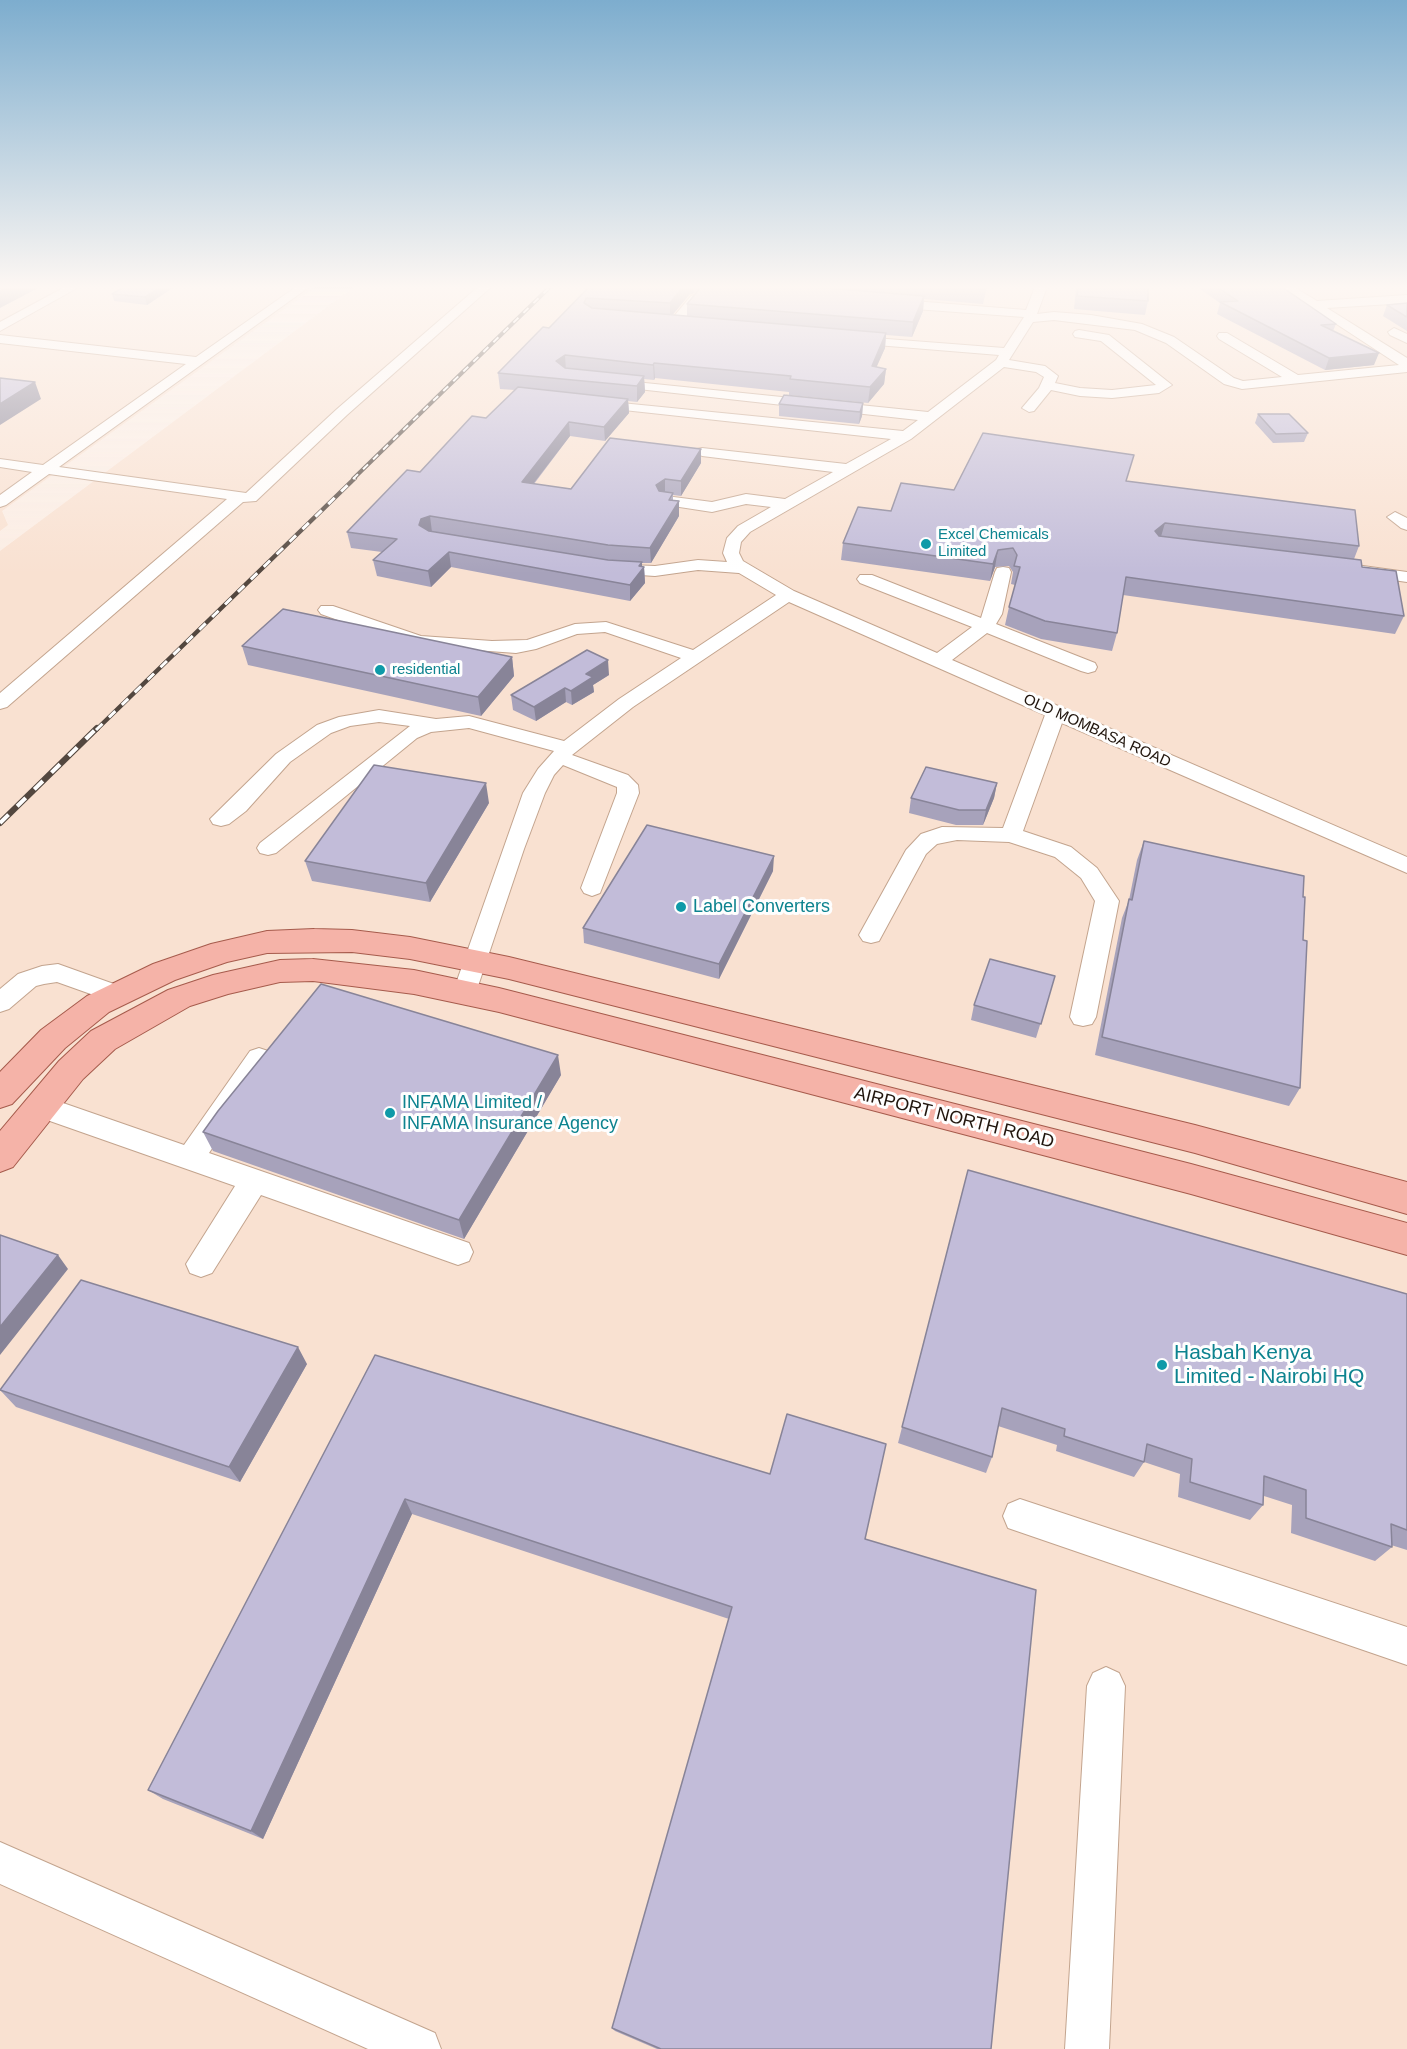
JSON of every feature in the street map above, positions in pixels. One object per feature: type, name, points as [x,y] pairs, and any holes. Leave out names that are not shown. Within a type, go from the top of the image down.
[{"type":"main road","points":[[0,1094],[52,1039],[98,1004],[193,961],[267,942],[305,940],[352,941],[475,960]]},
{"type":"main road","name":"AIRPORT NORTH ROAD","points":[[475,960],[1195,1139],[1407,1198]]},
{"type":"main road","points":[[0,1157],[71,1070],[103,1040],[179,998],[224,983],[280,971],[313,970],[360,974],[465,992]]},
{"type":"main road","name":"AIRPORT NORTH ROAD","points":[[465,992],[1191,1179],[1407,1239]]},
{"type":"main road","points":[[1191,1179],[1195,1139]]},
{"type":"lane","points":[[0,502],[169,383]]},
{"type":"lane","points":[[0,463],[250,498],[376,383]]},
{"type":"lane","points":[[617,383],[932,417]]},
{"type":"lane","points":[[741,568],[736,564],[731,553],[733,541],[744,529],[906,436],[974,383]]},
{"type":"lane","points":[[1029,408],[1047,385],[1080,392],[1112,394],[1159,389],[1165,385],[1162,383]]},
{"type":"lane","points":[[1232,383],[1249,386],[1275,383]]},
{"type":"lane","points":[[578,401],[906,436]]},
{"type":"lane","points":[[702,452],[848,469]]},
{"type":"lane","points":[[0,703],[238,496]]},
{"type":"lane","points":[[666,501],[712,507],[746,499],[787,504]]},
{"type":"lane","points":[[597,566],[655,571],[698,565],[741,568]]},
{"type":"lane","name":"OLD MOMBASA ROAD","points":[[741,568],[788,595],[1407,866]]},
{"type":"lane","points":[[1348,570],[1407,577]]},
{"type":"lane","points":[[938,661],[986,626],[993,614],[1003,572]]},
{"type":"lane","points":[[866,579],[1088,667]]},
{"type":"lane","points":[[465,992],[534,793],[545,773],[563,753],[626,703],[788,595]]},
{"type":"lane","points":[[327,610],[403,637],[421,641],[492,648],[516,647],[530,645],[575,629],[606,627],[694,656]]},
{"type":"lane","points":[[1011,836],[1056,713]]},
{"type":"lane","points":[[221,819],[238,806],[283,758],[324,729],[346,721],[379,716],[437,724],[469,723],[490,726],[563,753],[628,785],[628,793],[592,888]]},
{"type":"lane","points":[[268,848],[410,734],[437,724]]},
{"type":"lane","points":[[871,935],[917,850],[929,839],[942,834],[957,833],[1011,836],[1063,852],[1089,873],[1107,901],[1083,1017]]},
{"type":"lane","points":[[0,1003],[27,980],[58,973],[116,994]]},
{"type":"lane","points":[[190,1159],[259,1058]]},
{"type":"lane","points":[[40,1106],[458,1252]]},
{"type":"lane","points":[[201,1264],[254,1181]]},
{"type":"lane","points":[[1020,1516],[1407,1646]]},
{"type":"lane","points":[[1087,2049],[1106,1686]]},
{"type":"lane","points":[[0,1863],[419,2049]]},
{"type":"shaded area","points":[[0,383],[181,383],[2,511],[8,525],[0,531]]},
{"type":"shaded area","points":[[226,383],[1407,383],[1407,2049],[0,2049],[0,551]]},
{"type":"building","points":[[0,383],[34,383],[0,404]]},
{"type":"building","points":[[601,383],[639,383],[637,386]]},
{"type":"building","points":[[826,383],[874,383],[870,387]]},
{"type":"building","points":[[518,387],[628,399],[604,427],[569,422],[522,482],[571,489],[610,438],[701,449],[681,481],[665,479],[656,485],[659,491],[673,493],[669,500],[679,501],[650,548],[608,545],[430,516],[421,519],[419,525],[429,531],[608,560],[642,562],[639,566],[644,567],[630,585],[449,552],[428,571],[373,560],[397,539],[347,532],[407,470],[420,472],[472,416],[486,418]]},
{"type":"building","points":[[784,395],[863,403],[860,412],[779,404]]},
{"type":"building","points":[[1258,414],[1289,414],[1308,433],[1276,434]]},
{"type":"building","points":[[983,433],[1134,455],[1126,481],[1355,510],[1359,546],[1165,523],[1155,531],[1159,536],[1361,560],[1362,567],[1396,571],[1404,616],[1126,577],[1117,633],[1045,621],[1009,607],[1020,567],[1014,566],[1017,555],[1013,548],[998,550],[993,564],[843,543],[858,507],[891,511],[901,483],[954,490]]},
{"type":"building","points":[[283,609],[512,657],[478,697],[242,646]]},
{"type":"building","points":[[587,650],[608,660],[586,674],[593,677],[571,691],[565,688],[534,707],[511,695]]},
{"type":"building","points":[[374,765],[486,783],[426,883],[305,861]]},
{"type":"building","points":[[926,767],[997,783],[986,810],[959,810],[911,798]]},
{"type":"building","name":"Label Converters","points":[[647,825],[774,856],[719,964],[583,928]]},
{"type":"building","points":[[1144,841],[1304,876],[1303,940],[1307,941],[1300,1088],[1102,1037],[1129,899],[1132,900]]},
{"type":"building","points":[[990,959],[1055,976],[1041,1024],[974,1005]]},
{"type":"building","name":"INFAMA Limited / INFAMA Insurance Agency","points":[[321,984],[558,1055],[459,1220],[203,1132]]},
{"type":"building","name":"Hasbah Kenya Limited - Nairobi HQ","points":[[968,1170],[1407,1294],[1407,1530],[1391,1524],[1392,1547],[1306,1518],[1306,1490],[1264,1476],[1263,1505],[1190,1482],[1192,1459],[1147,1444],[1144,1462],[1064,1436],[1065,1429],[1002,1408],[992,1457],[902,1427]]},
{"type":"building","points":[[0,1235],[58,1255],[0,1327]]},
{"type":"building","points":[[81,1280],[298,1347],[229,1467],[0,1390]]},
{"type":"building","points":[[375,1355],[770,1474],[787,1414],[886,1444],[865,1539],[1036,1590],[991,2049],[661,2049],[612,2028],[732,1607],[405,1499],[251,1831],[148,1790]]},
{"type":"railway","points":[[353,479],[452,383]]},
{"type":"railway","points":[[96,730],[355,478]]},
{"type":"railway","points":[[0,823],[97,728]]},
{"type":"place","name":"Excel Chemicals Limited","points":[[926,544]]},
{"type":"place","name":"residential","points":[[380,670]]},
{"type":"place","name":"Label Converters","points":[[681,907]]},
{"type":"place","name":"INFAMA Limited / INFAMA Insurance Agency","points":[[390,1113]]},
{"type":"place","name":"Hasbah Kenya Limited - Nairobi HQ","points":[[1162,1365]]}]
